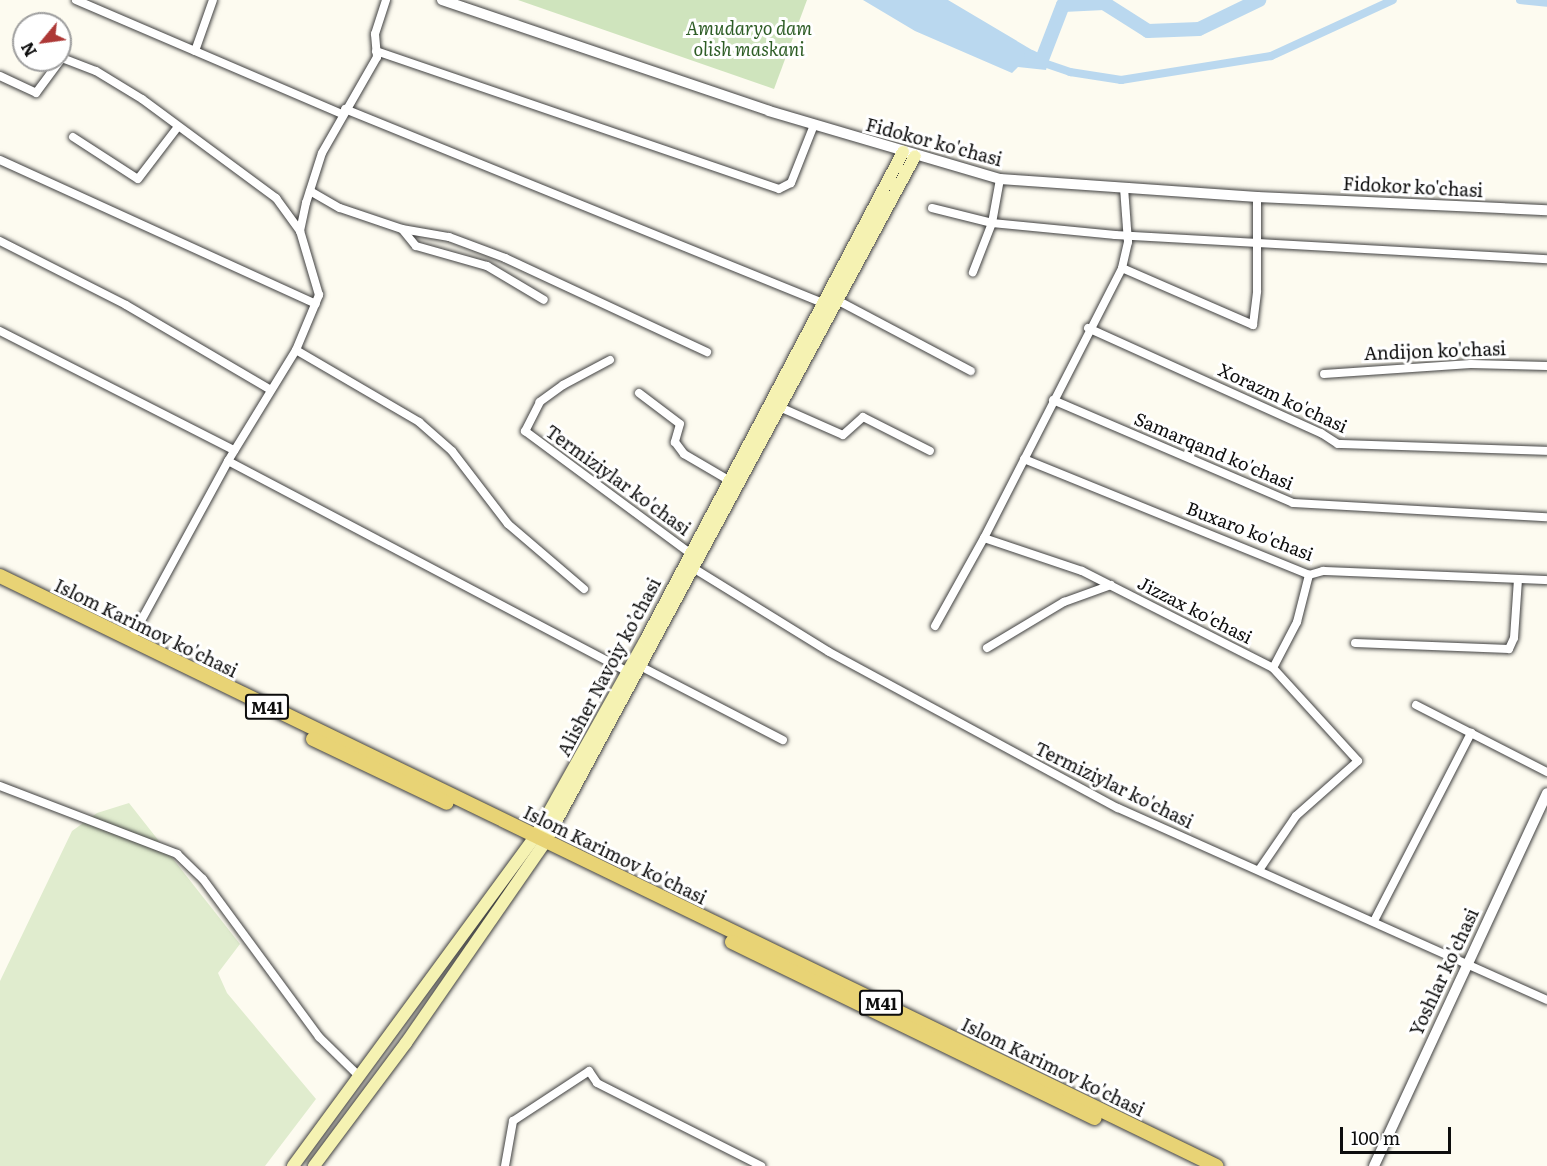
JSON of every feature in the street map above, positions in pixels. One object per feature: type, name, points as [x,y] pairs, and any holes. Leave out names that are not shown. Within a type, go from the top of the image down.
[{"type":"main road","name":"Alisher Navoiy ko’chasi","points":[[314,1166],[365,1098],[538,843],[634,671],[909,154]]},
{"type":"main road","name":"Alisher Navoiy ko’chasi","points":[[692,561],[730,481],[776,405]]},
{"type":"main road","name":"Islom Karimov ko'chasi","points":[[0,576],[1197,1166]]},
{"type":"main road","name":"Islom Karimov ko'chasi","points":[[0,585],[1216,1166]]},
{"type":"main road","name":"Alisher Navoiy ko’chasi","points":[[293,1166],[538,843]]},
{"type":"main road","points":[[351,1088],[365,1098]]},
{"type":"street","points":[[76,0],[344,112],[829,301],[971,371]]},
{"type":"street","points":[[195,51],[213,0]]},
{"type":"street","points":[[300,231],[310,191],[344,112],[376,57],[375,34],[386,0]]},
{"type":"street","name":"Fidokor ko'chasi","points":[[442,0],[814,125],[1000,179],[1257,196],[1547,210]]},
{"type":"street","points":[[376,51],[778,189],[791,183],[814,125]]},
{"type":"street","points":[[0,76],[36,93],[62,58],[96,71],[142,99],[177,128],[276,198],[300,231],[314,269],[319,295],[296,350],[234,450],[130,641]]},
{"type":"street","points":[[73,137],[138,179],[177,128]]},
{"type":"street","points":[[0,160],[316,304]]},
{"type":"street","points":[[973,272],[992,223],[1000,179]]},
{"type":"street","points":[[935,626],[984,538],[1088,328],[1122,268],[1127,251],[1124,188]]},
{"type":"street","points":[[310,191],[340,208],[402,229],[449,237],[505,258],[706,352]]},
{"type":"street","points":[[1122,268],[1253,325],[1257,291],[1255,242],[1257,196]]},
{"type":"street","points":[[932,208],[992,223],[1126,235],[1547,259]]},
{"type":"street","points":[[402,229],[416,246],[487,266],[544,300]]},
{"type":"street","points":[[0,241],[126,305],[271,390]]},
{"type":"street","name":"Xorazm ko'chasi","points":[[1088,328],[1321,433],[1338,444],[1547,451]]},
{"type":"street","points":[[0,332],[234,450]]},
{"type":"street","points":[[296,350],[419,422],[452,451],[508,524],[584,589]]},
{"type":"street","name":"Termiziylar ko'chasi","points":[[610,360],[563,385],[540,402],[525,431],[692,561],[829,652],[1019,758],[1118,808],[1468,962],[1547,1000]]},
{"type":"street","name":"Andijon ko'chasi","points":[[1324,374],[1471,364],[1547,366]]},
{"type":"street","points":[[639,393],[680,424],[675,442],[684,454],[730,481]]},
{"type":"street","name":"Samarqand ko'chasi","points":[[1053,400],[1293,502],[1547,517]]},
{"type":"street","points":[[776,405],[843,435],[863,417],[930,451]]},
{"type":"street","name":"Buxaro ko'chasi","points":[[1024,459],[1309,575],[1323,571],[1547,580]]},
{"type":"street","points":[[228,461],[634,671],[783,740]]},
{"type":"street","name":"Jizzax ko'chasi","points":[[984,538],[1082,571],[1273,668],[1358,760],[1296,816],[1259,870]]},
{"type":"street","points":[[1273,668],[1298,622],[1309,575]]},
{"type":"street","points":[[1354,643],[1509,649],[1514,638],[1518,579]]},
{"type":"street","points":[[987,648],[1064,602],[1111,585]]},
{"type":"street","points":[[1416,705],[1547,772]]},
{"type":"street","points":[[1374,921],[1471,733]]},
{"type":"street","points":[[0,786],[177,854],[203,879],[319,1036],[360,1077]]},
{"type":"street","name":"Yoshlar ko'chasi","points":[[1374,1166],[1547,793]]},
{"type":"street","points":[[505,1166],[513,1121],[589,1071],[597,1083],[761,1166]]},
{"type":"green space","name":"Amudaryo dam olish maskani","points":[[518,0],[807,0],[774,89]]},
{"type":"green space","points":[[129,803],[240,944],[218,973],[227,993],[316,1099],[265,1166],[0,1166],[0,981],[72,831],[97,813]]},
{"type":"water","points":[[863,0],[948,0],[1049,60],[1046,70],[1018,67],[1012,73],[915,31]]},
{"type":"waterway","points":[[1031,57],[1041,62],[1063,5],[1104,3],[1148,31],[1199,29],[1259,0]]},
{"type":"waterway","points":[[1041,62],[1070,72],[1121,80],[1271,56],[1393,0]]},
{"type":"waterway","points":[[1520,0],[1547,3]]}]
